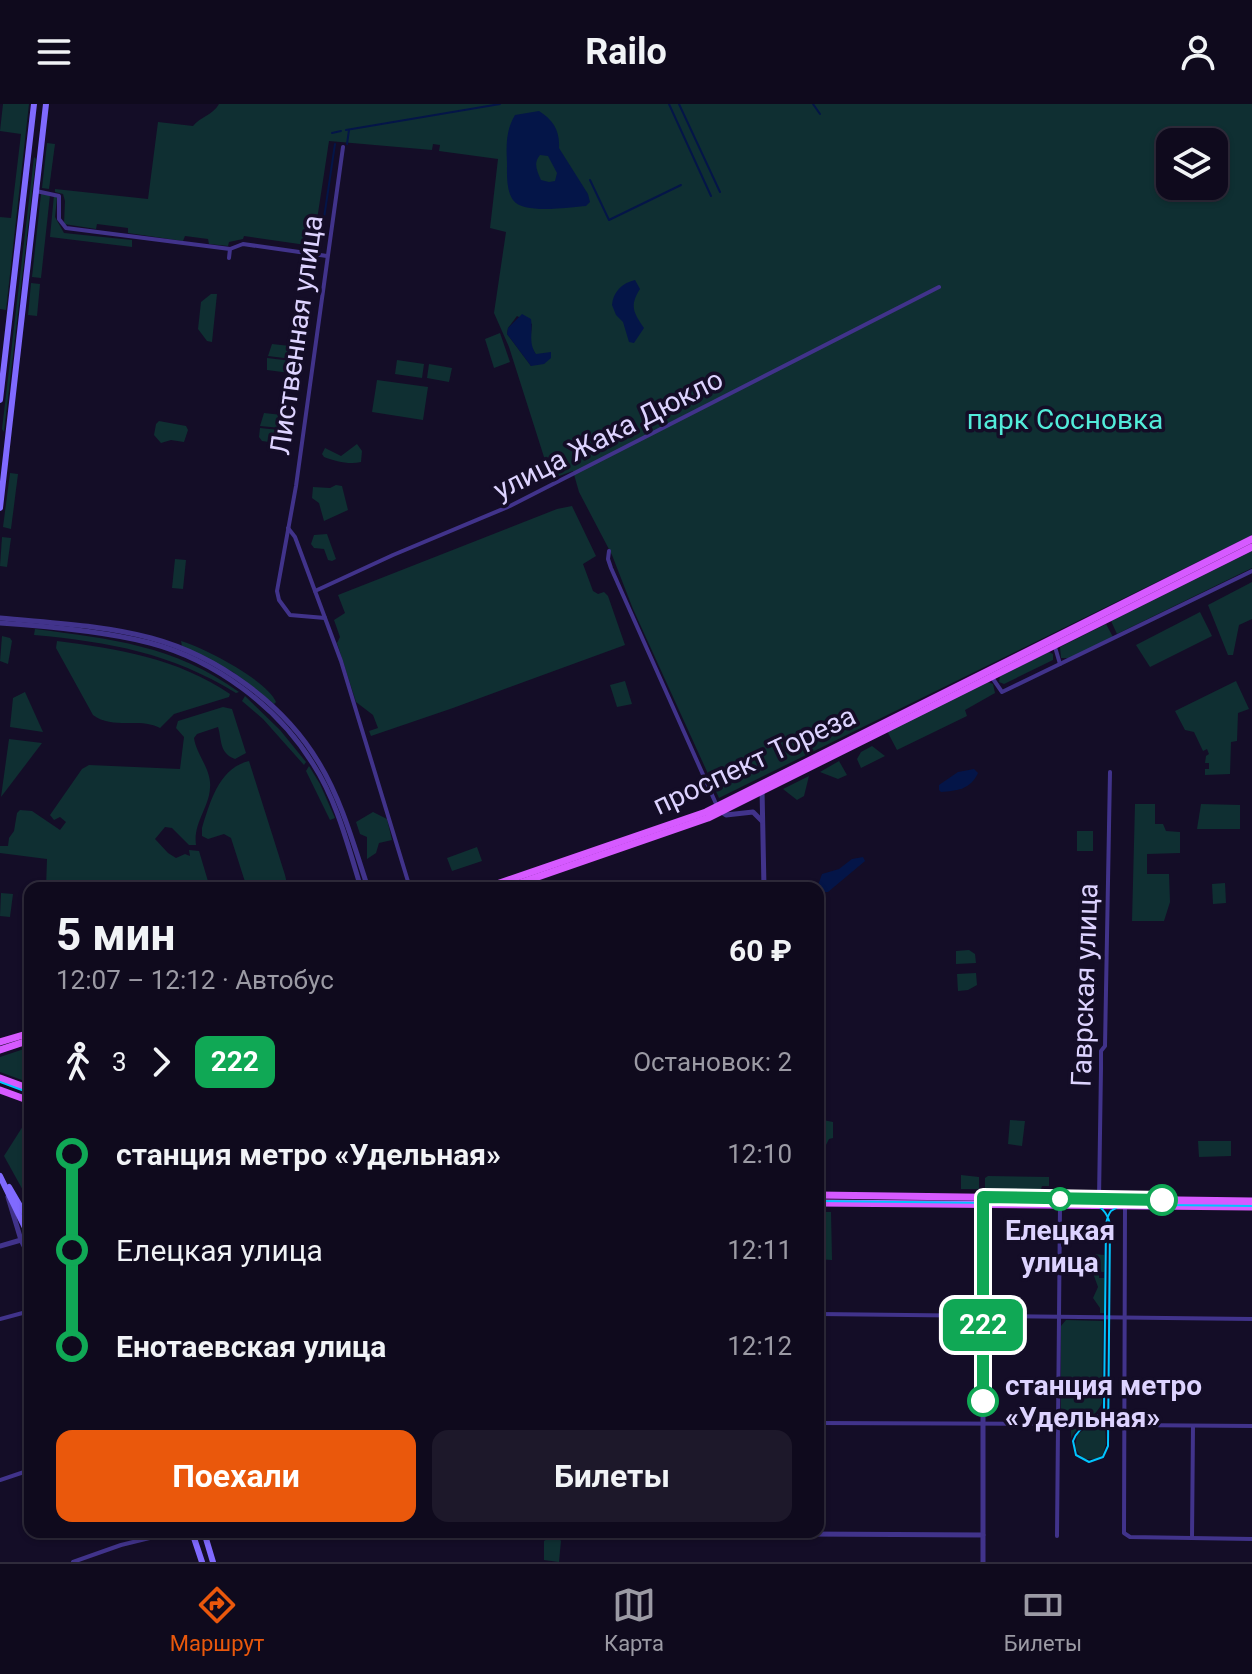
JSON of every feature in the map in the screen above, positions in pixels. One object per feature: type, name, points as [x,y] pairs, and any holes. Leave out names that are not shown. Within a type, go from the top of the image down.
[{"type":"main road","points":[[0,400],[34,104]]},
{"type":"main road","points":[[0,508],[4,436],[46,104]]},
{"type":"main road","name":"проспект Тореза","points":[[524,882],[675,831],[1252,539]]},
{"type":"main road","name":"проспект Тореза","points":[[1053,641],[1252,547]]},
{"type":"main road","name":"проспект Тореза","points":[[503,882],[719,810]]},
{"type":"main road","points":[[0,1042],[24,1035]]},
{"type":"main road","points":[[0,1050],[24,1042]]},
{"type":"main road","points":[[0,1078],[24,1087]]},
{"type":"main road","points":[[0,1090],[24,1099]]},
{"type":"main road","points":[[0,1173],[24,1226]]},
{"type":"main road","points":[[0,1173],[24,1213]]},
{"type":"main road","points":[[824,1195],[1060,1205],[1252,1207]]},
{"type":"main road","points":[[824,1203],[1099,1199],[1252,1201]]},
{"type":"main road","points":[[194,1538],[202,1562]]},
{"type":"main road","points":[[206,1538],[213,1562]]},
{"type":"street","name":"Лиственная улица","points":[[325,618],[290,615],[279,600],[277,591],[343,147]]},
{"type":"street","points":[[36,191],[59,196],[59,219],[66,228],[230,249],[243,244],[327,256]]},
{"type":"street","points":[[229,258],[230,249]]},
{"type":"street","name":"улица Жака Дюкло","points":[[315,591],[476,522],[557,483],[939,287]]},
{"type":"street","points":[[288,528],[295,537],[345,675],[408,882]]},
{"type":"street","points":[[609,551],[611,568],[719,810],[726,815],[753,812],[759,815],[764,826]]},
{"type":"street","points":[[990,673],[1002,692],[1252,571]]},
{"type":"street","points":[[0,620],[150,643],[206,666],[245,691],[282,724],[313,763],[342,827],[359,882]]},
{"type":"street","points":[[0,620],[123,632],[151,638],[198,656],[236,678],[275,708],[318,760],[347,824],[366,882]]},
{"type":"street","points":[[1053,641],[1062,664]]},
{"type":"street","name":"Гаврская улица","points":[[1099,1199],[1110,772]]},
{"type":"street","points":[[761,787],[764,882]]},
{"type":"street","points":[[4,1185],[24,1246]]},
{"type":"street","points":[[983,1201],[983,1562]]},
{"type":"street","points":[[1057,1536],[1060,1205]]},
{"type":"street","points":[[1125,1206],[1123,1530],[1126,1536],[1252,1539]]},
{"type":"street","points":[[0,1246],[21,1240]]},
{"type":"street","points":[[0,1319],[24,1313]]},
{"type":"street","points":[[824,1314],[1252,1319]]},
{"type":"street","points":[[824,1423],[1058,1424]]},
{"type":"street","points":[[1124,1425],[1252,1426]]},
{"type":"street","points":[[1192,1538],[1193,1426]]},
{"type":"street","points":[[0,1480],[24,1472]]},
{"type":"street","points":[[824,1534],[983,1535]]},
{"type":"street","points":[[73,1562],[150,1538]]},
{"type":"green space","points":[[3,104],[29,104],[6,310],[0,309],[0,217],[11,218],[21,134],[0,131]]},
{"type":"green space","name":"парк Сосновка","points":[[219,104],[1252,104],[1252,535],[719,798],[633,609],[612,555],[579,492],[573,471],[551,479],[509,347],[494,313],[506,232],[490,228],[498,159],[439,151],[440,145],[433,144],[432,150],[329,141],[313,246],[244,236],[243,239],[229,242],[228,246],[185,236],[183,241],[128,233],[128,228],[97,224],[96,229],[64,224],[65,201],[63,194],[55,192],[55,189],[148,199],[158,122],[193,126]],"holes":[[[517,316],[532,324],[530,344],[536,355],[550,353],[531,366],[507,334]]]},
{"type":"green space","points":[[47,143],[55,144],[49,189],[42,188]]},
{"type":"green space","points":[[34,157],[36,159],[4,432],[2,429]]},
{"type":"green space","points":[[41,194],[50,195],[41,278],[32,277]]},
{"type":"green space","points":[[54,195],[57,198],[55,217],[64,233],[132,240],[132,247],[50,237]]},
{"type":"green space","points":[[31,283],[40,284],[37,316],[28,315]]},
{"type":"green space","points":[[211,294],[217,294],[212,342],[207,341],[198,329],[201,302]]},
{"type":"green space","points":[[500,333],[510,362],[494,368],[485,339]]},
{"type":"green space","points":[[272,344],[299,347],[300,355],[293,354],[292,359],[268,356]]},
{"type":"green space","points":[[267,358],[292,361],[290,373],[267,370]]},
{"type":"green space","points":[[397,360],[424,364],[422,378],[395,374]]},
{"type":"green space","points":[[429,364],[452,368],[449,382],[427,378]]},
{"type":"green space","points":[[377,380],[428,387],[423,420],[372,412]]},
{"type":"green space","points":[[264,413],[282,415],[281,428],[260,426]]},
{"type":"green space","points":[[159,421],[186,426],[188,430],[184,442],[171,440],[161,443],[154,435]]},
{"type":"green space","points":[[260,428],[279,430],[277,443],[262,441]]},
{"type":"green space","points":[[357,444],[362,451],[361,462],[342,462],[322,454],[325,448],[341,456]]},
{"type":"green space","points":[[10,473],[18,474],[11,529],[3,527]]},
{"type":"green space","points":[[342,486],[348,510],[324,521],[319,503],[312,498],[313,487],[330,488]]},
{"type":"green space","points":[[572,506],[596,556],[583,564],[593,591],[598,594],[604,592],[608,596],[625,645],[371,736],[369,731],[378,728],[373,715],[356,702],[337,643],[340,637],[334,620],[345,613],[338,595],[557,509]]},
{"type":"green space","points":[[327,534],[336,559],[332,561],[328,560],[324,549],[314,548],[311,544],[314,535]]},
{"type":"green space","points":[[2,537],[11,538],[7,567],[0,566]]},
{"type":"green space","points":[[1252,551],[1252,568],[1117,634],[1111,621]]},
{"type":"green space","points":[[175,559],[186,560],[183,589],[172,588]]},
{"type":"green space","points":[[1252,582],[1252,619],[1239,625],[1233,655],[1228,655],[1208,605]]},
{"type":"green space","points":[[1200,612],[1212,636],[1150,667],[1136,645]]},
{"type":"green space","points":[[1106,624],[1113,637],[1071,658],[1061,658],[1060,647]]},
{"type":"green space","points":[[35,629],[90,636],[166,654],[215,676],[239,692],[164,659],[88,641],[34,635]]},
{"type":"green space","points":[[2,636],[12,641],[8,664],[0,661]]},
{"type":"green space","points":[[57,641],[146,657],[189,672],[230,694],[229,697],[174,714],[160,728],[144,723],[109,722],[93,715],[56,648]]},
{"type":"green space","points":[[181,641],[219,657],[248,675],[261,684],[276,702],[274,704],[233,672],[182,646]]},
{"type":"green space","points":[[1049,652],[1053,654],[1053,660],[1004,684],[999,682],[1000,676]]},
{"type":"green space","points":[[625,681],[632,704],[617,707],[610,685]]},
{"type":"green space","points":[[1236,681],[1249,709],[1238,713],[1237,741],[1231,742],[1230,774],[1205,775],[1205,769],[1209,769],[1209,763],[1205,763],[1209,754],[1207,749],[1203,751],[1194,732],[1185,730],[1175,711]]},
{"type":"green space","points":[[988,682],[993,684],[995,693],[965,710],[967,716],[897,750],[887,731]]},
{"type":"green space","points":[[25,692],[43,732],[10,727],[13,698]]},
{"type":"green space","points":[[245,696],[280,730],[306,762],[304,765],[263,719],[242,701]]},
{"type":"green space","points":[[223,707],[232,709],[246,753],[235,759],[226,753],[218,727],[197,734],[195,744],[209,775],[210,788],[197,830],[196,845],[189,845],[172,828],[165,827],[155,839],[176,858],[185,854],[190,856],[189,850],[199,851],[208,882],[46,882],[47,859],[0,853],[0,846],[8,846],[20,810],[32,811],[60,830],[66,822],[60,817],[54,820],[50,815],[82,769],[89,765],[180,769],[184,737],[176,728],[178,721]]},
{"type":"green space","points":[[9,739],[42,743],[1,797]]},
{"type":"green space","points":[[872,746],[885,756],[861,768],[857,759],[861,752]]},
{"type":"green space","points":[[249,761],[287,882],[245,882],[231,838],[224,834],[208,839],[202,836],[205,818],[217,787],[239,765]]},
{"type":"green space","points":[[839,761],[847,775],[838,779],[820,772]]},
{"type":"green space","points":[[309,766],[335,818],[330,820],[306,771]]},
{"type":"green space","points":[[809,776],[804,796],[797,800],[783,789]]},
{"type":"green space","points":[[1135,804],[1155,804],[1155,824],[1163,824],[1166,831],[1180,832],[1180,853],[1147,854],[1147,874],[1169,874],[1170,902],[1164,921],[1132,921]]},
{"type":"green space","points":[[1201,804],[1240,805],[1240,829],[1197,829]]},
{"type":"green space","points":[[373,812],[387,819],[392,840],[379,843],[376,853],[367,859],[367,837],[360,834],[356,822]]},
{"type":"green space","points":[[1077,831],[1093,831],[1093,851],[1077,851]]},
{"type":"green space","points":[[477,847],[482,861],[452,871],[447,858]]},
{"type":"green space","points":[[1225,883],[1226,903],[1213,904],[1212,884]]},
{"type":"green space","points":[[1,893],[13,894],[10,917],[0,916]]},
{"type":"green space","points":[[969,950],[975,954],[976,963],[956,964],[956,951]]},
{"type":"green space","points":[[976,973],[977,985],[958,991],[957,974]]},
{"type":"green space","points":[[24,1049],[24,1081],[0,1072],[0,1057]]},
{"type":"green space","points":[[824,1120],[833,1122],[833,1138],[826,1145]]},
{"type":"green space","points":[[1010,1120],[1025,1121],[1022,1146],[1008,1144]]},
{"type":"green space","points":[[24,1124],[24,1192],[4,1156]]},
{"type":"green space","points":[[1198,1141],[1231,1141],[1231,1156],[1199,1157]]},
{"type":"green space","points":[[961,1175],[979,1177],[979,1189],[961,1189]]},
{"type":"green space","points":[[1049,1177],[1049,1186],[1042,1186],[1041,1189],[985,1189],[985,1178]]},
{"type":"green space","points":[[824,1212],[831,1212],[832,1260],[824,1259]]},
{"type":"green space","points":[[1094,1254],[1104,1255],[1104,1272],[1099,1272],[1099,1278],[1104,1278],[1104,1313],[1100,1313],[1093,1298],[1098,1287],[1094,1276]]},
{"type":"green space","points":[[1066,1320],[1103,1321],[1102,1403],[1071,1439],[1071,1420],[1061,1419],[1061,1326]]},
{"type":"green space","points":[[1104,1410],[1106,1444],[1103,1454],[1098,1459],[1083,1459],[1075,1448],[1077,1435]]},
{"type":"green space","points":[[559,1538],[559,1562],[544,1560],[544,1541]]},
{"type":"shaded area","points":[[539,111],[552,122],[557,131],[559,148],[588,194],[590,202],[586,206],[537,209],[519,205],[513,200],[507,182],[507,150],[508,132],[515,115]],"holes":[[[540,155],[548,156],[557,173],[555,181],[549,182],[541,180],[536,164]]]},
{"type":"shaded area","points":[[635,280],[640,289],[634,309],[644,328],[634,343],[629,342],[623,322],[612,305],[619,289]]},
{"type":"shaded area","points":[[522,314],[531,319],[531,342],[536,354],[551,352],[551,358],[544,364],[531,366],[507,334],[508,328]]},
{"type":"shaded area","points":[[974,769],[978,773],[967,786],[953,791],[939,790],[939,785],[958,772]]},
{"type":"shaded area","points":[[863,857],[865,861],[828,892],[824,892],[824,882],[819,882],[822,874],[839,869],[852,859]]},
{"type":"waterway","points":[[346,130],[500,104]]},
{"type":"waterway","points":[[669,104],[711,196]]},
{"type":"waterway","points":[[679,104],[720,192]]},
{"type":"waterway","points":[[813,104],[820,114]]},
{"type":"waterway","points":[[347,144],[349,130]]},
{"type":"waterway","points":[[332,133],[341,131]]},
{"type":"waterway","points":[[324,218],[335,144]]},
{"type":"waterway","points":[[590,180],[609,220],[681,185]]},
{"type":"tram line","points":[[0,1082],[24,1091]]},
{"type":"tram line","points":[[1088,1200],[1102,1209],[1107,1216],[1109,1219],[1110,1224],[1108,1446],[1103,1457],[1089,1462],[1076,1455],[1073,1441],[1104,1409],[1106,1224],[1107,1219],[1108,1217],[1111,1211],[1128,1201]]},
{"type":"tram line","points":[[824,1201],[1252,1206]]},
{"type":"bus line","name":"222","points":[[983,1401],[983,1197],[1162,1200]]},
{"type":"place","name":"Елецкая улица","points":[[1060,1199]]},
{"type":"place","name":"станция метро «Удельная»","points":[[983,1401]]}]
